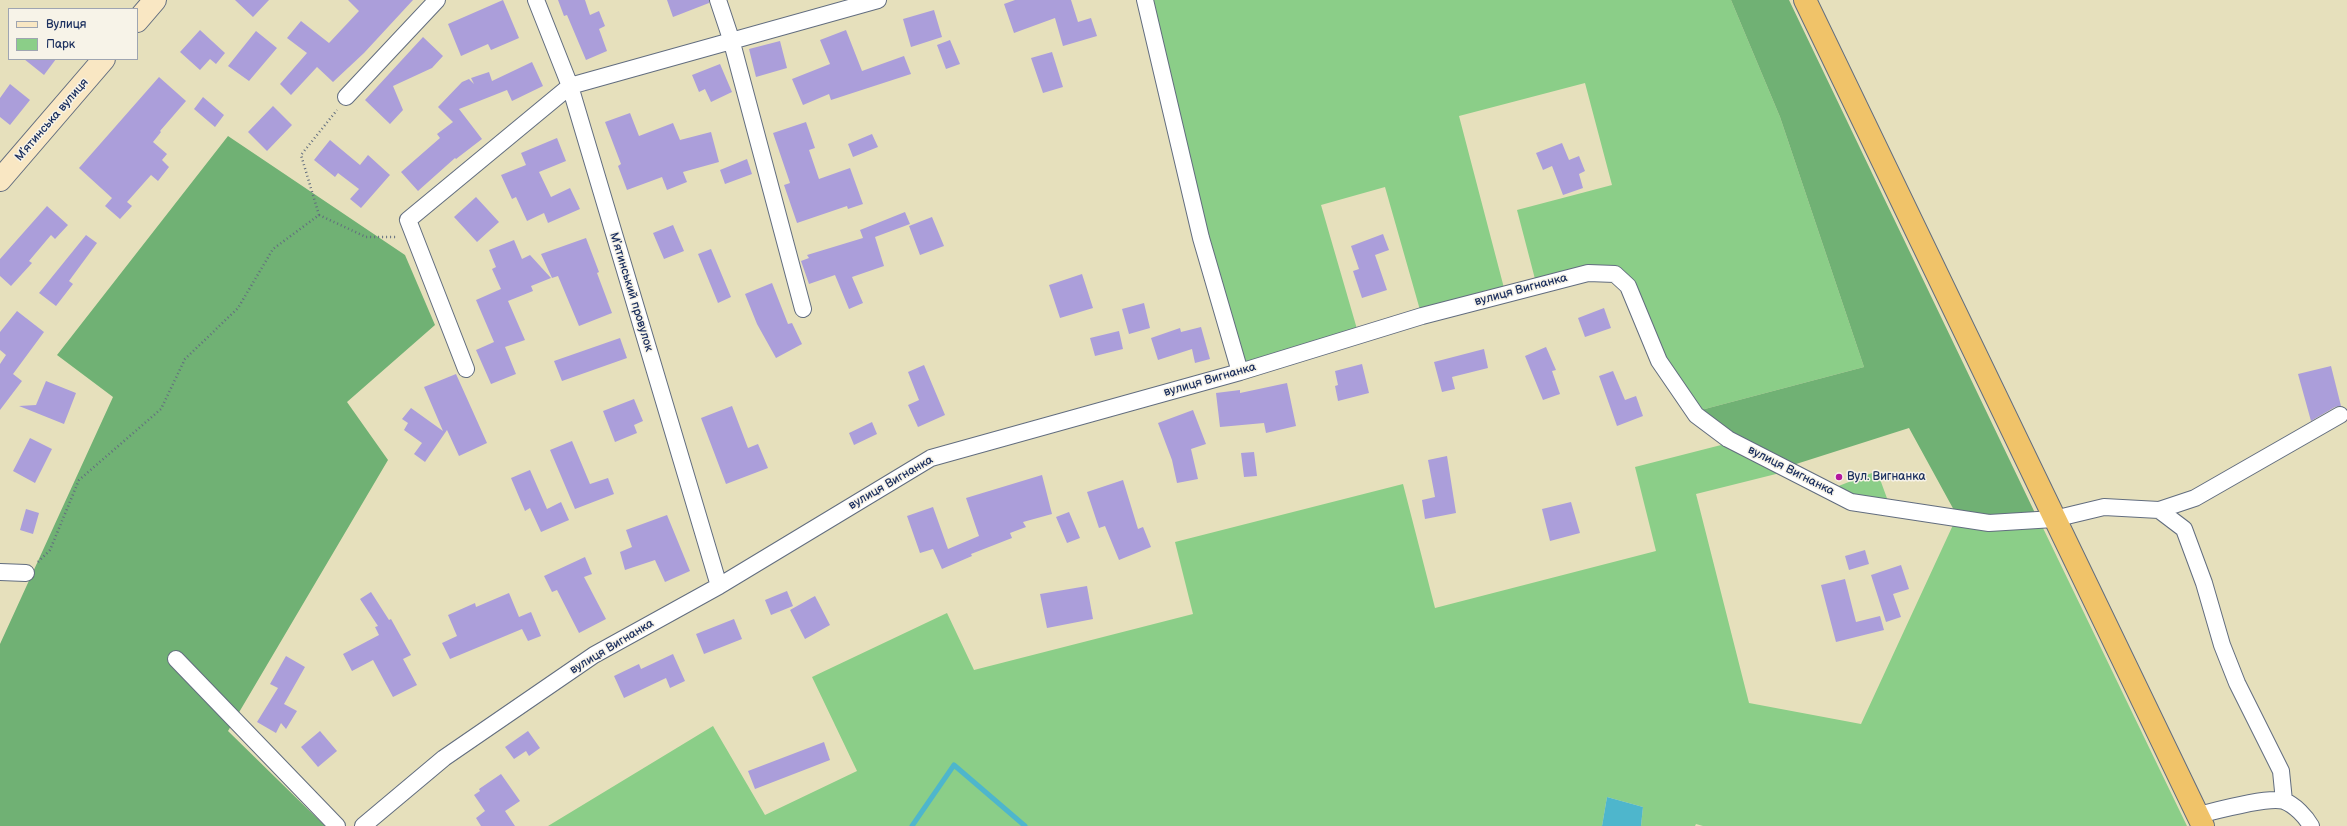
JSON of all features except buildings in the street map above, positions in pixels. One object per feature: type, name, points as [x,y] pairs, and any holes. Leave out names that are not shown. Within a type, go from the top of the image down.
[{"type":"highway","points":[[1804,0],[2201,821]]},
{"type":"street","points":[[138,20],[155,0]]},
{"type":"street","points":[[346,98],[437,0]]},
{"type":"street","name":"Мʼятинський провулок","points":[[536,0],[570,86],[719,586]]},
{"type":"street","points":[[718,0],[731,39],[803,309]]},
{"type":"street","points":[[466,369],[408,220],[570,86],[731,39],[878,0]]},
{"type":"street","points":[[1145,0],[1202,238],[1240,372]]},
{"type":"street","name":"Мʼятинська вулиця","points":[[0,180],[103,60]]},
{"type":"street","name":"вулиця Вигнанка","points":[[363,826],[444,758],[594,655],[719,586],[931,458],[1240,372],[1429,314],[1588,273],[1615,274],[1628,286],[1659,360],[1696,415],[1728,439],[1851,502],[1989,523],[2054,519],[2104,507],[2159,510]]},
{"type":"street","points":[[2159,510],[2195,498],[2340,415]]},
{"type":"street","points":[[2159,510],[2184,529],[2204,583],[2222,645],[2235,677],[2281,771],[2284,801]]},
{"type":"street","points":[[0,572],[26,573]]},
{"type":"street","points":[[176,660],[338,826]]},
{"type":"street","points":[[2201,821],[2255,802],[2284,801],[2305,816],[2311,826]]},
{"type":"path","points":[[346,98],[301,155],[319,215],[366,237],[414,238]]},
{"type":"path","points":[[26,573],[50,550],[79,480],[161,409],[185,359],[238,308],[273,249],[319,215]]},
{"type":"green space","points":[[1151,0],[1731,0],[1780,117],[1864,367],[1701,410],[1665,357],[1633,282],[1618,267],[1587,266],[1535,279],[1517,210],[1612,185],[1585,83],[1459,116],[1504,288],[1420,310],[1385,187],[1321,205],[1357,329],[1244,364],[1207,236]]},
{"type":"green space","points":[[1731,0],[1789,0],[2035,513],[1989,516],[1955,512],[1909,428],[1793,465],[1732,434],[1701,410],[1864,367],[1780,117]]},
{"type":"green space","points":[[228,136],[405,255],[435,325],[347,402],[388,460],[228,731],[325,826],[0,826],[0,644],[113,397],[57,355]]},
{"type":"green space","points":[[1725,444],[1780,473],[1696,494],[1749,703],[1861,724],[1953,525],[2042,526],[2187,826],[1703,826],[1696,824],[1695,826],[1641,826],[1643,807],[1607,797],[1602,826],[548,826],[713,726],[765,815],[857,771],[812,677],[947,613],[974,670],[1193,614],[1175,542],[1403,484],[1435,608],[1656,551],[1635,467]]},
{"type":"green space","points":[[1877,471],[1888,501],[1853,495],[1836,487]]},
{"type":"water","points":[[1607,797],[1643,807],[1641,826],[1602,826]]},
{"type":"waterway","points":[[912,826],[954,765],[1025,826]]},
{"type":"place","name":"Вул. Вигнанка","points":[[1839,477]]}]
